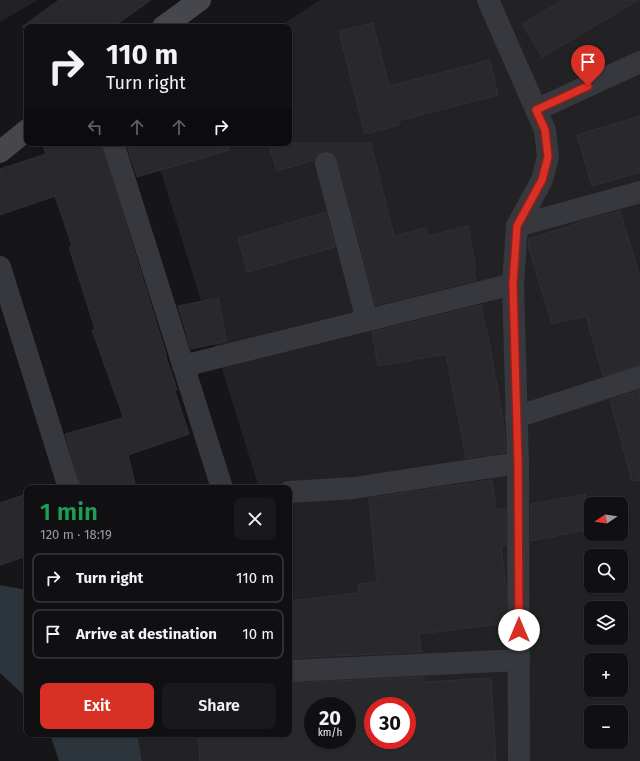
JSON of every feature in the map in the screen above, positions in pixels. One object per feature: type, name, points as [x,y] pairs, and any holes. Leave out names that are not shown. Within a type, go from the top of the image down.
[{"type":"street","points":[[167,24],[200,0]]},
{"type":"street","points":[[488,0],[545,130],[548,157],[542,180],[517,226],[513,284],[518,463],[518,761]]},
{"type":"street","points":[[536,110],[640,62]]},
{"type":"street","points":[[0,152],[24,132]]},
{"type":"street","points":[[114,146],[221,485]]},
{"type":"street","points":[[326,163],[367,320]]},
{"type":"street","points":[[517,226],[640,192]]},
{"type":"street","points":[[0,267],[68,485]]},
{"type":"street","points":[[183,366],[513,284]]},
{"type":"street","points":[[516,418],[640,377]]},
{"type":"street","points":[[292,492],[354,488],[518,463]]},
{"type":"street","points":[[292,671],[519,660]]},
{"type":"shaded area","points":[[0,0],[38,0],[0,22]]},
{"type":"shaded area","points":[[320,0],[640,0],[640,761],[142,761],[138,737],[292,737],[292,485],[258,485],[153,146],[292,146],[292,24],[283,24]]},
{"type":"shaded area","points":[[0,585],[24,589],[24,695],[0,673]]},
{"type":"shaded area","points":[[51,737],[138,737],[142,761],[59,761]]},
{"type":"building","points":[[59,0],[151,0],[117,24],[26,24]]},
{"type":"building","points":[[563,0],[639,0],[542,57],[522,24]]},
{"type":"building","points":[[373,23],[389,86],[490,60],[498,95],[398,121],[399,125],[365,134],[339,31]]},
{"type":"building","points":[[640,116],[640,172],[592,186],[577,135]]},
{"type":"building","points":[[292,143],[371,143],[394,236],[426,228],[428,236],[468,226],[476,269],[474,270],[476,280],[376,305],[338,160],[335,154],[329,151],[322,151],[317,154],[314,160],[277,171],[269,146],[292,146]]},
{"type":"building","points":[[43,146],[102,146],[177,390],[175,391],[189,434],[128,455],[135,485],[80,485],[65,434],[123,418],[123,416],[92,330],[95,329],[69,247],[72,246],[55,196],[0,215],[0,169],[46,154]]},
{"type":"building","points":[[127,146],[228,146],[229,150],[137,177]]},
{"type":"building","points":[[620,211],[640,277],[640,365],[603,376],[586,316],[552,324],[528,246],[529,239],[579,223],[578,222]]},
{"type":"building","points":[[326,212],[335,247],[247,272],[238,238]]},
{"type":"building","points":[[218,298],[227,341],[191,349],[178,306]]},
{"type":"building","points":[[481,305],[486,330],[487,329],[504,426],[505,452],[466,458],[446,354],[378,366],[372,332]]},
{"type":"building","points":[[640,390],[640,480],[632,481],[610,400]]},
{"type":"building","points":[[492,480],[496,510],[506,508],[506,545],[501,546],[506,586],[506,623],[419,634],[421,652],[292,658],[292,601],[359,593],[358,584],[377,582],[369,498]]},
{"type":"building","points":[[585,494],[584,530],[531,541],[531,504]]},
{"type":"building","points":[[24,495],[24,557],[0,565],[0,503]]},
{"type":"building","points":[[424,677],[424,682],[491,678],[496,761],[200,761],[198,737],[292,737],[292,683]]},
{"type":"route","points":[[519,630],[518,463],[513,284],[517,226],[542,180],[548,157],[545,130],[536,110],[588,86]]}]
